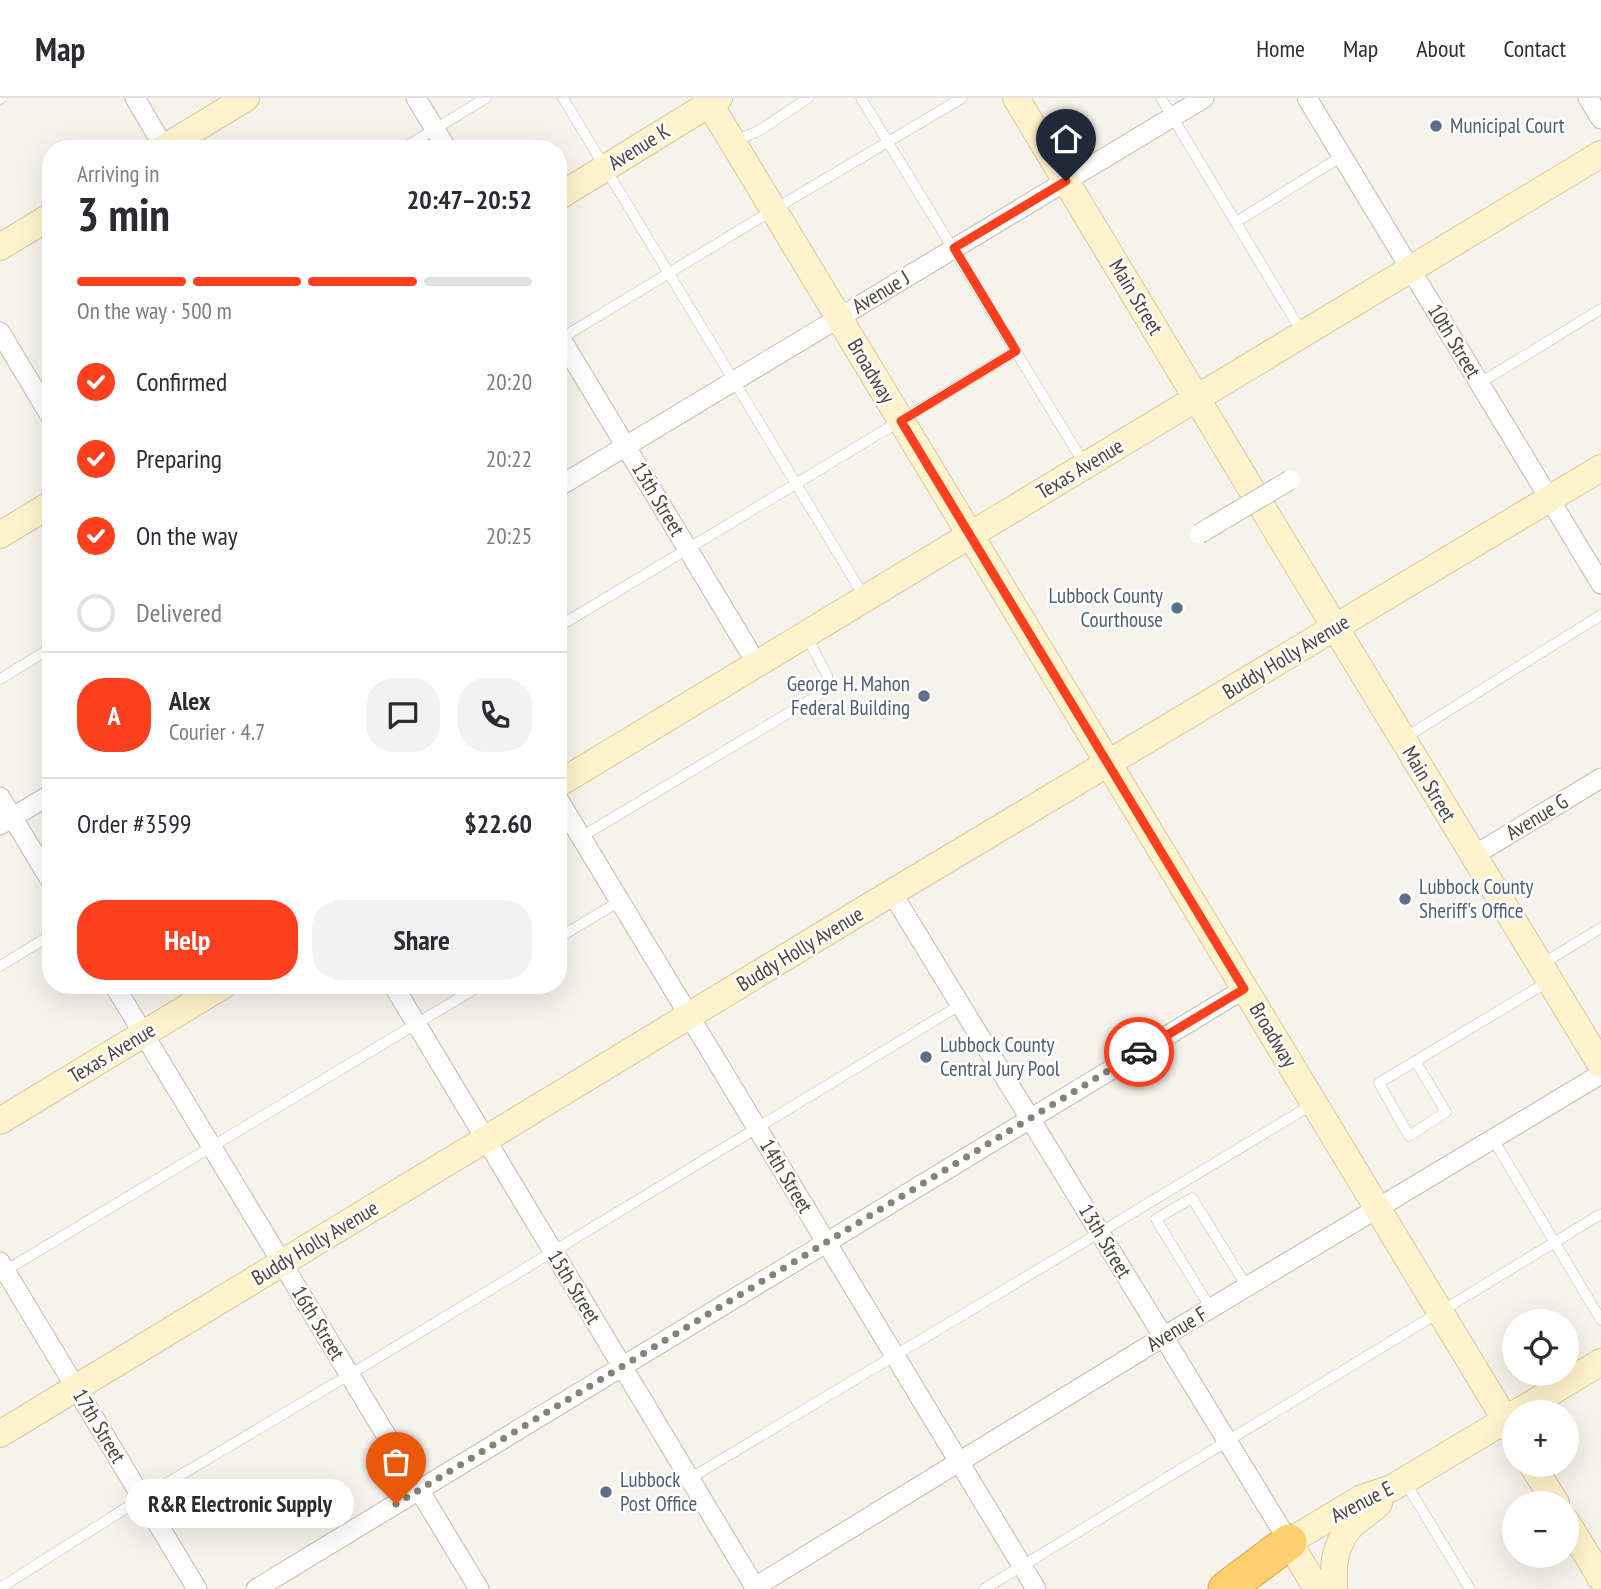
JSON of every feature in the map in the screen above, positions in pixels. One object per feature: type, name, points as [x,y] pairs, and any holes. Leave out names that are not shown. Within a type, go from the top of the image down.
[{"type":"highway","points":[[1226,1589],[1289,1542]]},
{"type":"main road","points":[[177,140],[246,98]]},
{"type":"main road","name":"Main Street","points":[[1016,98],[1601,1065]]},
{"type":"main road","name":"Avenue K","points":[[567,191],[711,100]]},
{"type":"main road","name":"Broadway","points":[[711,100],[773,210],[1244,989],[1440,1312],[1502,1404]]},
{"type":"main road","name":"Texas Avenue","points":[[567,779],[1601,154]]},
{"type":"main road","points":[[0,247],[42,221]]},
{"type":"main road","name":"Buddy Holly Avenue","points":[[0,1434],[892,893],[1601,468]]},
{"type":"main road","points":[[0,535],[42,509]]},
{"type":"main road","name":"Texas Avenue","points":[[0,1121],[209,994]]},
{"type":"main road","name":"Avenue E","points":[[1543,1400],[1601,1362]]},
{"type":"main road","name":"Avenue E","points":[[1211,1589],[1362,1498],[1398,1484],[1502,1426]]},
{"type":"main road","points":[[1334,1589],[1333,1566],[1339,1544],[1353,1524],[1398,1484]]},
{"type":"main road","name":"13th Street","points":[[1289,1542],[1317,1589]]},
{"type":"main road","points":[[1579,1542],[1601,1578]]},
{"type":"street","points":[[135,98],[159,140]]},
{"type":"street","points":[[416,98],[441,140]]},
{"type":"street","name":"Avenue J","points":[[567,482],[1204,98]]},
{"type":"street","name":"10th Street","points":[[1307,98],[1601,584]]},
{"type":"street","points":[[1588,98],[1601,119]]},
{"type":"street","points":[[0,332],[42,402]]},
{"type":"street","name":"13th Street","points":[[567,351],[757,664]]},
{"type":"street","points":[[1199,534],[1290,480]]},
{"type":"street","name":"Avenue G","points":[[1473,856],[1601,778]]},
{"type":"street","points":[[0,797],[6,821],[42,869]]},
{"type":"street","points":[[6,821],[42,799]]},
{"type":"street","name":"14th Street","points":[[567,813],[1035,1589]]},
{"type":"street","name":"13th Street","points":[[892,893],[1289,1542]]},
{"type":"street","points":[[256,1589],[1244,989]]},
{"type":"street","name":"16th Street","points":[[120,994],[479,1589]]},
{"type":"street","name":"15th Street","points":[[398,994],[755,1588]]},
{"type":"street","name":"Avenue F","points":[[755,1588],[1163,1337],[1601,1074]]},
{"type":"street","name":"17th Street","points":[[2,1269],[197,1589]]},
{"type":"lane","points":[[418,140],[486,98]]},
{"type":"lane","points":[[563,98],[865,599]]},
{"type":"lane","points":[[733,143],[760,130],[808,98]]},
{"type":"lane","points":[[861,98],[1086,465]]},
{"type":"lane","points":[[567,333],[962,98]]},
{"type":"lane","points":[[1161,98],[1303,334]]},
{"type":"lane","points":[[1236,222],[1342,156]]},
{"type":"lane","points":[[1480,383],[1601,309]]},
{"type":"lane","points":[[567,622],[1016,351]]},
{"type":"lane","points":[[1403,740],[1601,615]]},
{"type":"lane","points":[[582,837],[825,689],[827,675],[806,635]]},
{"type":"lane","points":[[0,679],[42,653]]},
{"type":"lane","points":[[567,933],[620,901]]},
{"type":"lane","points":[[1416,1062],[1446,1112],[1409,1136],[1379,1083],[1416,1062],[1545,973],[1601,928]]},
{"type":"lane","points":[[0,966],[42,941]]},
{"type":"lane","points":[[2,1269],[212,1148],[466,994]]},
{"type":"lane","points":[[0,1588],[142,1498],[960,1005]]},
{"type":"lane","points":[[690,1479],[1314,1104]]},
{"type":"lane","points":[[1493,1139],[1601,1320]]},
{"type":"lane","points":[[1211,1309],[1156,1219],[1192,1198],[1247,1287]]},
{"type":"lane","points":[[984,1589],[1601,1214]]},
{"type":"lane","points":[[1398,1484],[1470,1589]]},
{"type":"way so far","points":[[396,1504],[1139,1052]]},
{"type":"place","name":"Municipal Court","points":[[1436,126]]},
{"type":"place","name":"Lubbock County Courthouse","points":[[1177,608]]},
{"type":"place","name":"George H. Mahon Federal Building","points":[[924,696]]},
{"type":"place","name":"Lubbock County Sheriff's Office","points":[[1405,899]]},
{"type":"place","name":"Lubbock County Central Jury Pool","points":[[926,1057]]},
{"type":"place","name":"Lubbock Post Office","points":[[606,1492]]},
{"type":"place","name":"R&R Electronic Supply","points":[[396,1504]]},
{"type":"route","points":[[1066,181],[954,248],[1016,351],[901,421],[1244,989],[1139,1052]]}]
